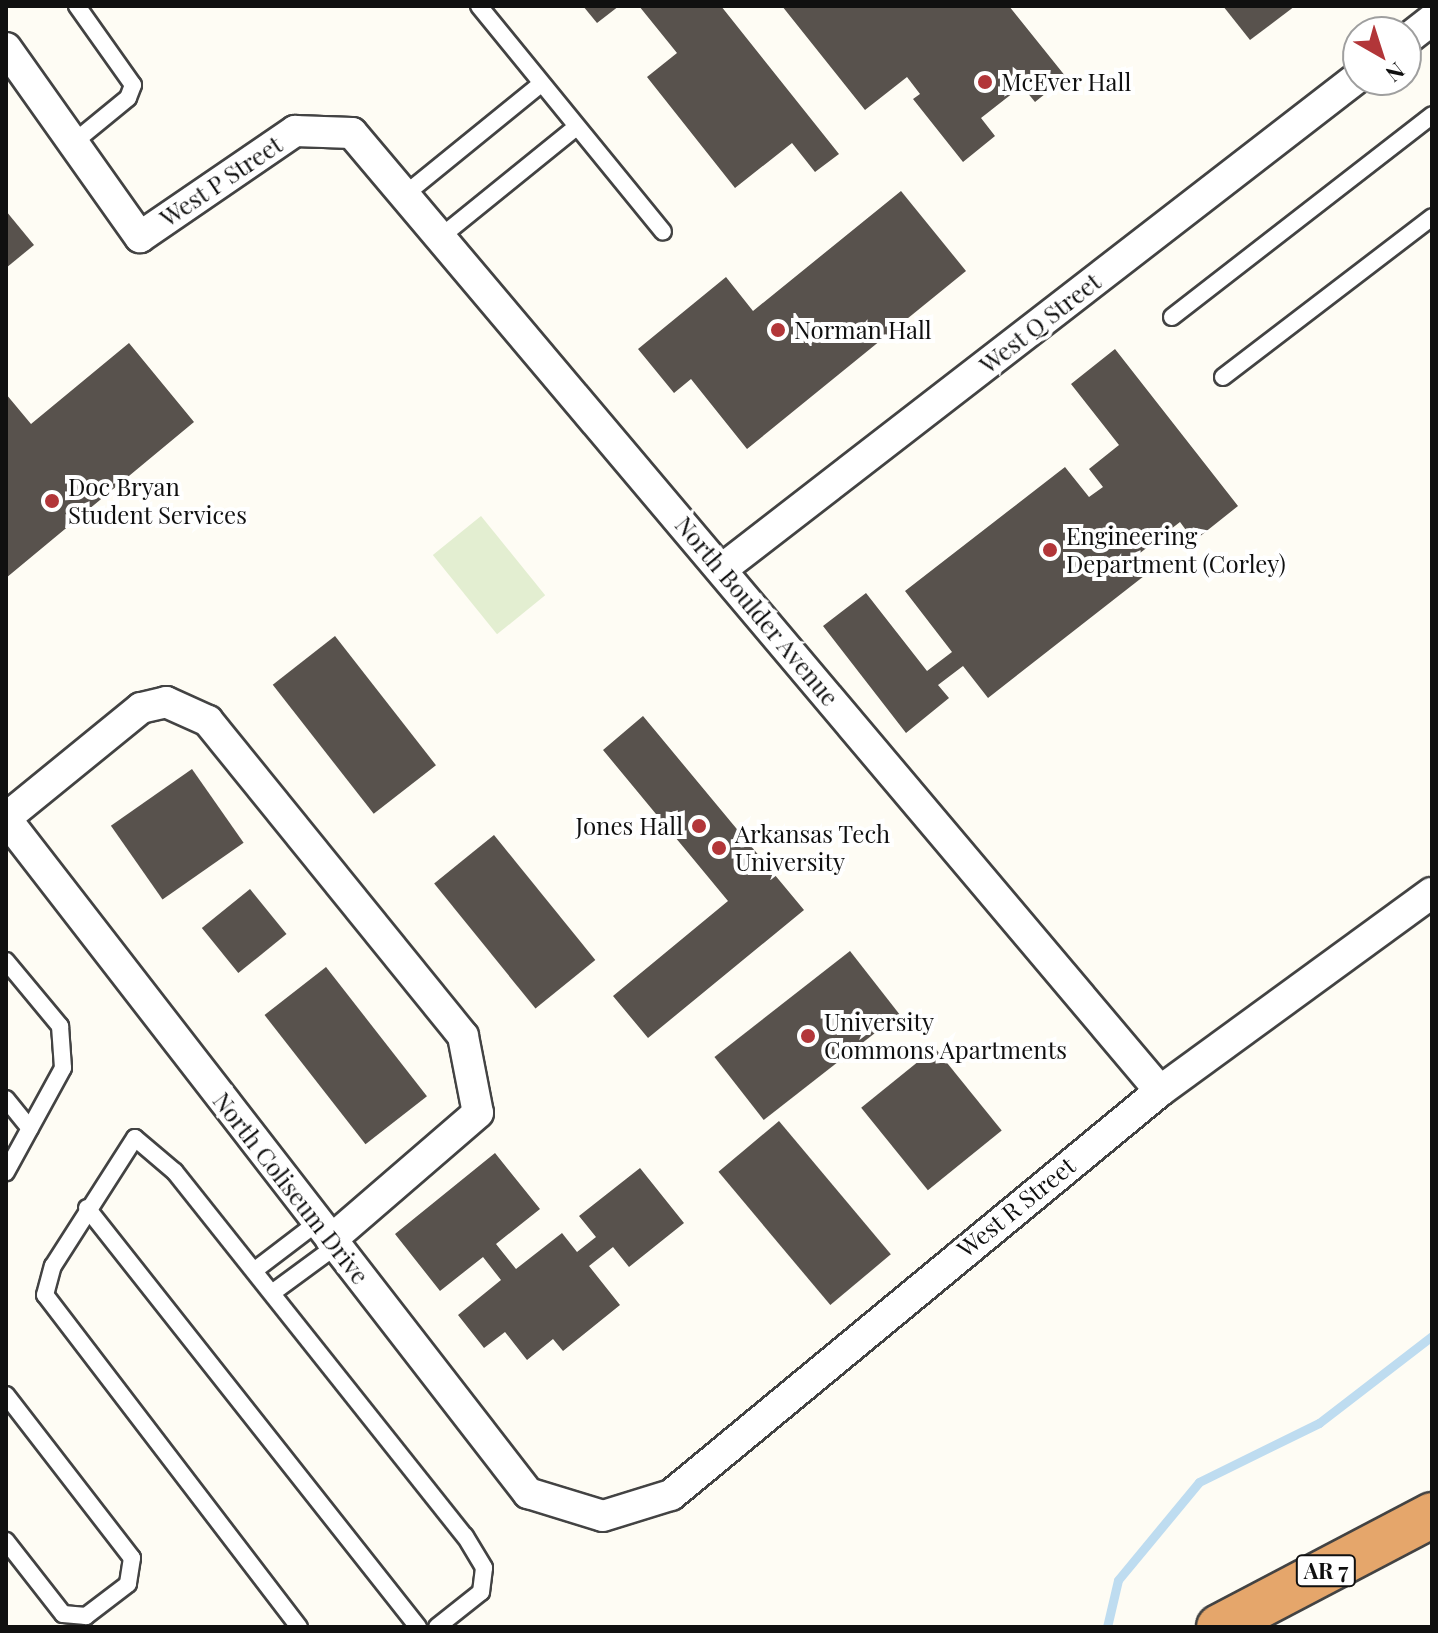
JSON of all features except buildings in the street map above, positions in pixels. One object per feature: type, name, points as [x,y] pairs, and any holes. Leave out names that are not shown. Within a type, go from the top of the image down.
[{"type":"highway","name":"AR 7","points":[[1219,1627],[1432,1515]]},
{"type":"street","points":[[6,48],[73,143]]},
{"type":"street","name":"West Q Street","points":[[722,569],[1342,89]]},
{"type":"street","name":"West P Street","points":[[73,143],[140,237],[295,131],[352,133]]},
{"type":"street","name":"North Boulder Avenue","points":[[352,133],[408,192],[1160,1091]]},
{"type":"street","points":[[6,818],[141,708],[166,702],[208,721],[463,1036],[478,1113],[329,1236]]},
{"type":"street","name":"North Coliseum Drive","points":[[6,818],[528,1493],[603,1516]]},
{"type":"street","name":"West R Street","points":[[603,1516],[671,1495],[1160,1091],[1432,893]]},
{"type":"lane","points":[[73,143],[128,98],[133,85],[77,6]]},
{"type":"lane","points":[[479,6],[575,128],[663,232]]},
{"type":"lane","points":[[408,192],[541,84]]},
{"type":"lane","points":[[1172,317],[1432,115]]},
{"type":"lane","points":[[443,235],[575,128]]},
{"type":"lane","points":[[1223,377],[1432,217]]},
{"type":"lane","points":[[6,961],[60,1026],[63,1068],[6,1172]]},
{"type":"lane","points":[[6,1099],[30,1129]]},
{"type":"lane","points":[[299,1627],[45,1295],[87,1208],[124,1147],[146,1141],[255,1270],[484,1568],[481,1592],[437,1627]]},
{"type":"lane","points":[[87,1208],[418,1627]]},
{"type":"lane","points":[[255,1270],[329,1236]]},
{"type":"lane","points":[[272,1293],[329,1236]]},
{"type":"lane","points":[[6,1395],[132,1558],[128,1584],[86,1616],[63,1614],[6,1541]]},
{"type":"green space","points":[[481,516],[545,595],[497,634],[433,555]]},
{"type":"waterway","points":[[1107,1627],[1118,1580],[1199,1482],[1319,1423],[1432,1336]]},
{"type":"place","name":"McEver Hall","points":[[985,82]]},
{"type":"place","name":"Norman Hall","points":[[778,330]]},
{"type":"place","name":"Doc Bryan Student Services","points":[[52,501]]},
{"type":"place","name":"Engineering Department (Corley)","points":[[1050,550]]},
{"type":"place","name":"Jones Hall","points":[[699,826]]},
{"type":"place","name":"Arkansas Tech University","points":[[719,848]]},
{"type":"place","name":"University Commons Apartments","points":[[808,1036]]}]
